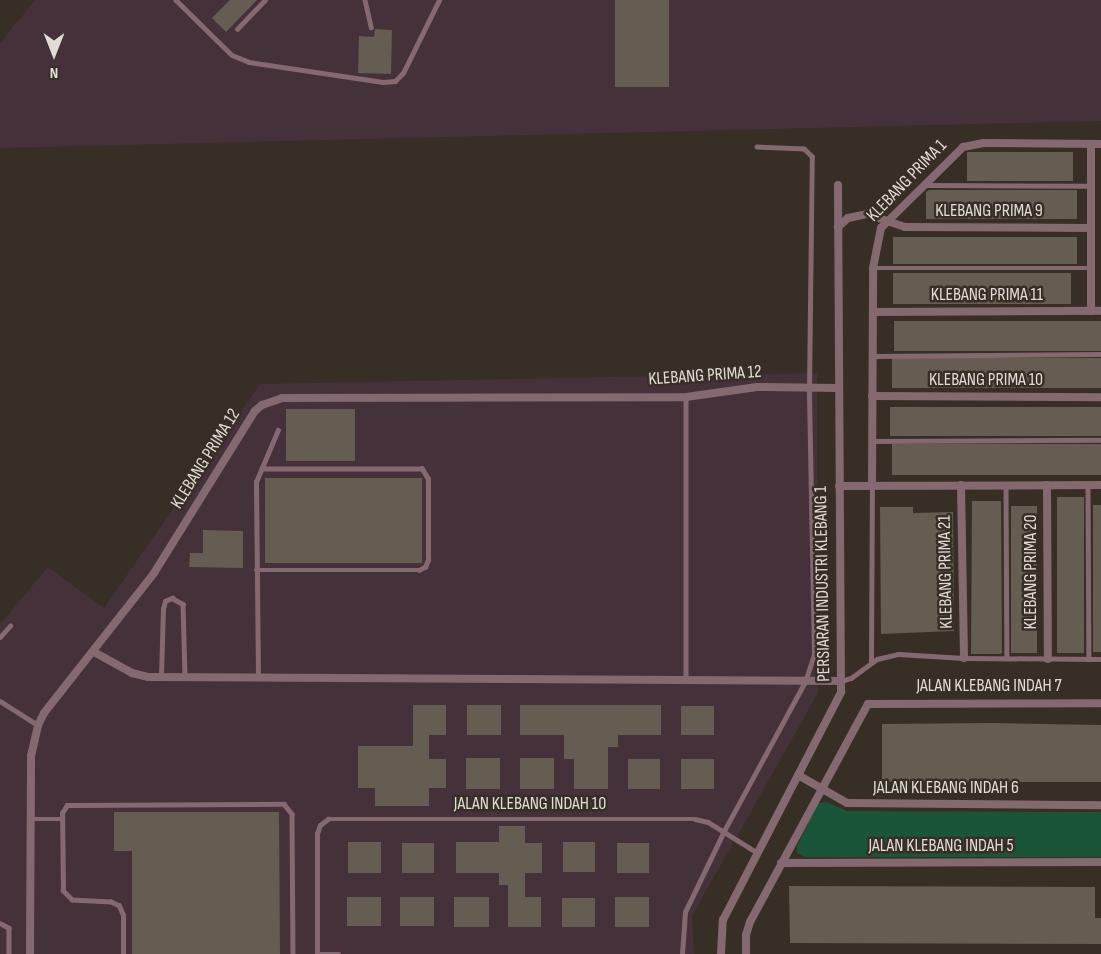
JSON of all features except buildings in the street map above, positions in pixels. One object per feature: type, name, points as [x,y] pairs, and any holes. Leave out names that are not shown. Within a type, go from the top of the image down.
[{"type":"street","name":"KLEBANG PRIMA 1","points":[[872,485],[873,268],[877,235],[888,220],[953,155],[972,144],[1101,144]]},
{"type":"street","points":[[1091,144],[1091,311]]},
{"type":"street","name":"PERSIARAN INDUSTRI KLEBANG 1","points":[[721,954],[722,922],[841,694],[838,185]]},
{"type":"street","name":"KLEBANG PRIMA 9","points":[[838,228],[841,222],[860,215],[874,215],[905,228],[1091,228]]},
{"type":"street","name":"KLEBANG PRIMA 11","points":[[873,312],[1101,311]]},
{"type":"street","name":"KLEBANG PRIMA 12","points":[[30,954],[31,756],[38,725],[154,573],[255,411],[271,400],[686,397],[757,387],[838,388]]},
{"type":"street","name":"KLEBANG PRIMA 10","points":[[872,396],[1101,397]]},
{"type":"street","name":"KLEBANG PRIMA 21","points":[[961,485],[964,658]]},
{"type":"street","name":"KLEBANG PRIMA 20","points":[[1047,485],[1048,658]]},
{"type":"street","points":[[839,486],[1101,485]]},
{"type":"street","points":[[94,652],[132,673],[161,676],[841,681]]},
{"type":"street","name":"JALAN KLEBANG INDAH 7","points":[[820,789],[864,708],[870,703],[1101,703]]},
{"type":"street","name":"JALAN KLEBANG INDAH 6","points":[[798,775],[847,803],[1101,805]]},
{"type":"street","points":[[746,954],[746,935],[750,922],[820,789]]},
{"type":"street","name":"JALAN KLEBANG INDAH 5","points":[[781,863],[1101,862]]},
{"type":"lane","points":[[176,0],[232,54],[249,62],[383,82],[395,81],[403,74],[439,0]]},
{"type":"lane","points":[[237,28],[265,0]]},
{"type":"lane","points":[[365,0],[371,27]]},
{"type":"lane","points":[[682,954],[685,912],[724,831],[805,682],[814,655],[809,388],[812,157],[804,149],[757,147]]},
{"type":"lane","points":[[923,185],[1091,186]]},
{"type":"lane","points":[[873,268],[1091,268]]},
{"type":"lane","points":[[872,356],[1101,354]]},
{"type":"lane","points":[[686,397],[686,680]]},
{"type":"lane","points":[[258,676],[256,482],[278,430]]},
{"type":"lane","points":[[872,441],[1101,440]]},
{"type":"lane","points":[[256,570],[419,570],[426,567],[428,560],[428,479],[422,469],[262,469]]},
{"type":"lane","points":[[871,663],[872,485]]},
{"type":"lane","points":[[1088,485],[1089,658]]},
{"type":"lane","points":[[1006,486],[1007,658]]},
{"type":"lane","points":[[161,676],[163,609],[165,601],[172,598],[183,604],[185,676]]},
{"type":"lane","points":[[0,637],[10,626]]},
{"type":"lane","points":[[841,681],[851,678],[877,659],[898,654],[964,658],[1101,658]]},
{"type":"lane","points":[[0,701],[38,725]]},
{"type":"lane","points":[[123,954],[123,915],[119,906],[111,902],[72,900],[63,891],[63,808],[73,804],[284,804],[292,814],[293,954]]},
{"type":"lane","name":"JALAN KLEBANG INDAH 10","points":[[317,954],[317,848],[320,825],[334,817],[679,818],[708,822],[758,853]]},
{"type":"lane","points":[[31,819],[62,819]]},
{"type":"lane","points":[[0,923],[9,928],[9,954]]},
{"type":"lane","points":[[317,954],[339,954]]},
{"type":"shaded area","points":[[35,0],[1101,0],[1101,121],[0,148],[0,43]]},
{"type":"shaded area","points":[[817,373],[818,693],[692,916],[694,954],[0,954],[0,624],[48,567],[104,608],[260,384]]},
{"type":"green space","points":[[826,802],[847,811],[1101,812],[1101,857],[805,857],[797,853],[797,846],[818,803]]}]
